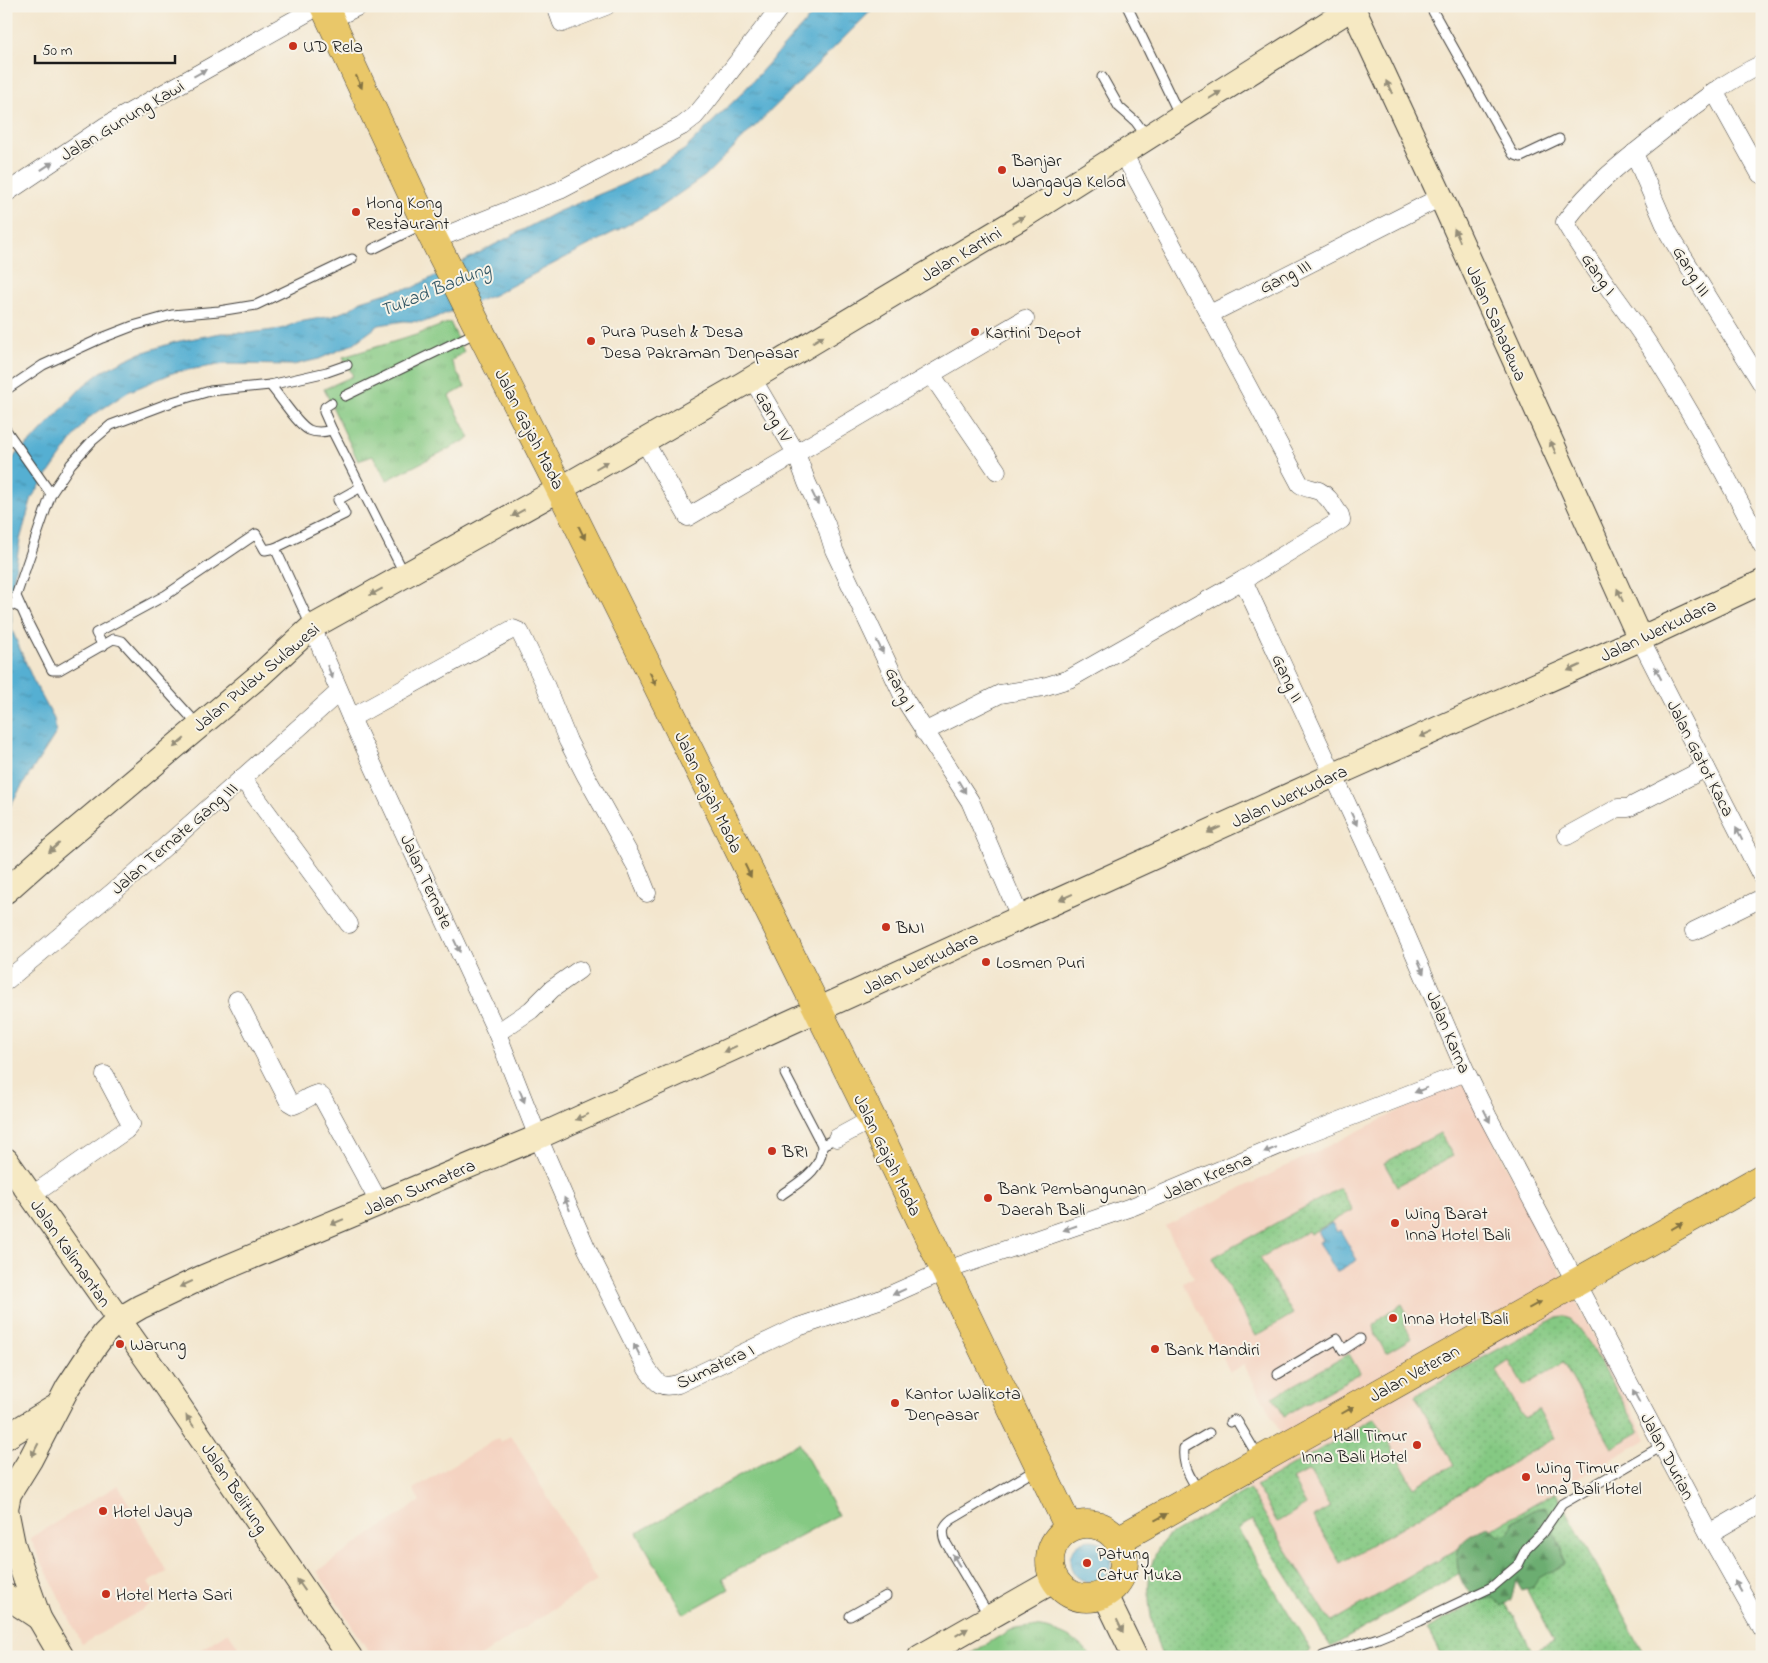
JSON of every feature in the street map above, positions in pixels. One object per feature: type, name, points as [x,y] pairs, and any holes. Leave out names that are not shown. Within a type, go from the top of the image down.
[{"type":"main road","name":"Jalan Gajah Mada","points":[[324,11],[432,237],[560,489],[816,1010],[872,1119],[1069,1528]]},
{"type":"main road","name":"Jalan Veteran","points":[[1118,1540],[1762,1178]]},
{"type":"main road","points":[[1079,1524],[1101,1526],[1111,1532],[1118,1540],[1125,1564],[1122,1577],[1115,1587],[1105,1595],[1094,1598],[1072,1596],[1062,1589],[1055,1580],[1050,1569],[1053,1546],[1059,1536],[1069,1528],[1079,1524]]},
{"type":"street","name":"Jalan Gunung Kawi","points":[[6,193],[107,125],[324,11],[359,6]]},
{"type":"street","points":[[556,6],[562,23],[606,6]]},
{"type":"street","points":[[432,237],[560,190],[682,126],[695,116],[705,104],[781,6]]},
{"type":"street","name":"Jalan Kartini","points":[[560,489],[1022,218],[1353,7]]},
{"type":"street","name":"Jalan Sahadewa","points":[[1353,7],[1441,197],[1640,639]]},
{"type":"street","name":"Gang I","points":[[1762,64],[1714,91],[1634,153],[1594,188],[1580,202],[1565,222],[1599,276],[1632,319],[1655,354],[1762,545]]},
{"type":"street","points":[[1714,91],[1760,174]]},
{"type":"street","points":[[924,732],[1000,694],[1043,687],[1069,679],[1242,580],[1337,523],[1341,518],[1325,495],[1320,491],[1305,488],[1300,484],[1123,153]]},
{"type":"street","name":"Gang III","points":[[1634,153],[1669,234],[1762,384]]},
{"type":"street","name":"Gang III","points":[[1210,314],[1441,197]]},
{"type":"street","points":[[644,441],[688,517],[1025,319]]},
{"type":"street","points":[[931,374],[997,472]]},
{"type":"street","name":"Gang IV","points":[[752,378],[796,453]]},
{"type":"street","name":"Gang I","points":[[796,453],[807,483],[826,524],[834,550],[896,682],[924,732],[970,801],[1020,917]]},
{"type":"street","name":"Jalan Pulau Sulawesi","points":[[6,891],[260,675],[312,627],[560,489]]},
{"type":"street","name":"Gang II","points":[[1242,580],[1334,775]]},
{"type":"street","name":"Jalan Werkudara","points":[[816,1010],[1334,775],[1640,639],[1762,582]]},
{"type":"street","name":"Jalan Ternate","points":[[312,627],[339,692],[497,1033],[538,1137]]},
{"type":"street","points":[[351,718],[513,629],[520,632],[544,682],[568,741],[637,868],[647,893]]},
{"type":"street","name":"Jalan Gatot Kaca","points":[[1640,639],[1762,877]]},
{"type":"street","name":"Jalan Ternate Gang III","points":[[6,981],[131,877],[339,692]]},
{"type":"street","points":[[1567,836],[1618,808],[1628,808],[1706,768]]},
{"type":"street","name":"Jalan Karna","points":[[1334,775],[1386,886],[1466,1072],[1519,1179],[1576,1283]]},
{"type":"street","points":[[242,778],[349,924]]},
{"type":"street","points":[[1694,931],[1762,898]]},
{"type":"street","points":[[497,1033],[531,1010],[552,989],[579,970]]},
{"type":"street","points":[[237,1000],[289,1102],[294,1105],[313,1095],[318,1094],[322,1097],[380,1204]]},
{"type":"street","name":"Jalan Sumatera","points":[[39,1618],[13,1544],[6,1509],[9,1494],[30,1460],[57,1406],[80,1368],[104,1334],[118,1320],[140,1307],[201,1278],[538,1137],[816,1010]]},
{"type":"street","name":"Jalan Kresna","points":[[944,1271],[1134,1206],[1306,1134],[1466,1072]]},
{"type":"street","points":[[31,1196],[132,1124],[106,1075]]},
{"type":"street","points":[[829,1141],[872,1119]]},
{"type":"street","name":"Sumatera I","points":[[538,1137],[586,1247],[647,1369],[660,1385],[666,1387],[678,1384],[798,1327],[879,1300],[944,1271]]},
{"type":"street","name":"Jalan Kalimantan","points":[[6,1160],[118,1320]]},
{"type":"street","name":"Jalan Durian","points":[[1576,1283],[1709,1534],[1756,1602],[1762,1628]]},
{"type":"street","name":"Jalan Belitung","points":[[118,1320],[158,1375],[350,1657]]},
{"type":"street","name":"Jalan Sumatera","points":[[6,1437],[57,1406]]},
{"type":"street","points":[[1709,1534],[1762,1503]]},
{"type":"street","points":[[920,1657],[1055,1580]]},
{"type":"street","points":[[1105,1595],[1135,1657]]},
{"type":"street","points":[[6,1596],[39,1618],[62,1657]]},
{"type":"lane","points":[[1127,6],[1180,117]]},
{"type":"lane","points":[[1430,6],[1513,154],[1521,157],[1559,139]]},
{"type":"lane","points":[[1102,77],[1119,107],[1136,122],[1148,138]]},
{"type":"lane","points":[[373,249],[432,237]]},
{"type":"lane","points":[[6,390],[44,366],[102,338],[133,326],[172,315],[219,311],[256,305],[352,259]]},
{"type":"lane","points":[[345,396],[475,320]]},
{"type":"lane","points":[[199,726],[122,641],[114,639],[59,670],[52,670],[14,605],[52,494],[72,464],[92,441],[111,425],[172,402],[210,391],[270,385],[327,372],[348,365]]},
{"type":"lane","points":[[270,385],[300,424],[310,430],[321,432],[332,430]]},
{"type":"lane","points":[[330,402],[325,407],[324,412],[405,576]]},
{"type":"lane","points":[[6,430],[52,494]]},
{"type":"lane","points":[[103,646],[96,633],[166,595],[256,534],[265,550],[275,548],[345,514],[338,500],[361,487]]},
{"type":"lane","points":[[275,548],[312,627]]},
{"type":"lane","points":[[781,1195],[809,1176],[820,1161],[829,1141],[785,1074]]},
{"type":"lane","points":[[1278,1374],[1337,1340],[1343,1350],[1360,1339]]},
{"type":"lane","points":[[1230,1422],[1237,1421],[1261,1460]]},
{"type":"lane","points":[[1201,1494],[1185,1468],[1184,1448],[1209,1433]]},
{"type":"lane","points":[[1323,1656],[1378,1638],[1420,1621],[1492,1587],[1518,1565],[1526,1549],[1542,1533],[1562,1504],[1662,1446]]},
{"type":"lane","points":[[989,1616],[946,1543],[943,1530],[952,1519],[1039,1468]]},
{"type":"lane","points":[[850,1616],[886,1596]]},
{"type":"shaded area","name":"Inna Hotel Bali","points":[[1462,1080],[1647,1439],[1331,1622],[1240,1476],[1288,1447],[1244,1365],[1230,1372],[1183,1283],[1194,1277],[1165,1226]]},
{"type":"shaded area","points":[[510,1436],[516,1443],[597,1581],[479,1657],[372,1657],[317,1571],[420,1501],[413,1489],[498,1438],[501,1442]]},
{"type":"shaded area","points":[[118,1485],[167,1572],[148,1582],[159,1600],[82,1644],[30,1538]]},
{"type":"shaded area","points":[[228,1632],[245,1657],[189,1657]]},
{"type":"green space","points":[[450,322],[464,352],[451,361],[465,387],[449,396],[470,438],[387,480],[373,456],[358,461],[324,389],[353,376],[343,357],[416,335]]},
{"type":"green space","points":[[1440,1133],[1453,1156],[1397,1186],[1384,1163]]},
{"type":"green space","points":[[1340,1188],[1353,1210],[1310,1234],[1308,1231],[1260,1258],[1293,1314],[1256,1336],[1212,1258]]},
{"type":"green space","points":[[1402,1304],[1410,1320],[1404,1324],[1412,1338],[1386,1353],[1376,1336],[1374,1326],[1381,1317]]},
{"type":"green space","points":[[1564,1316],[1572,1320],[1590,1344],[1640,1432],[1612,1448],[1563,1363],[1524,1386],[1509,1361],[1496,1370],[1524,1418],[1538,1410],[1555,1438],[1340,1563],[1313,1517],[1330,1507],[1309,1470],[1292,1479],[1306,1505],[1277,1522],[1256,1486],[1375,1418],[1414,1487],[1454,1465],[1415,1395],[1557,1317]]},
{"type":"green space","points":[[1349,1354],[1360,1373],[1284,1416],[1273,1397]]},
{"type":"green space","points":[[799,1443],[838,1515],[723,1578],[729,1589],[684,1614],[637,1533]]},
{"type":"green space","points":[[1249,1489],[1331,1622],[1556,1492],[1646,1657],[1442,1657],[1427,1629],[1498,1590],[1533,1652],[1553,1641],[1505,1547],[1331,1647],[1252,1520],[1238,1529],[1311,1650],[1299,1657],[1162,1657],[1153,1627],[1149,1595],[1152,1563],[1158,1549],[1167,1537]]},
{"type":"green space","points":[[1545,1507],[1553,1520],[1554,1534],[1562,1547],[1564,1564],[1539,1578],[1533,1587],[1522,1591],[1516,1581],[1511,1600],[1501,1606],[1494,1598],[1482,1599],[1468,1592],[1463,1585],[1458,1567],[1458,1551],[1461,1544],[1473,1534],[1488,1527],[1499,1536],[1509,1533],[1514,1521],[1533,1510]]},
{"type":"green space","points":[[1030,1627],[1047,1629],[1064,1635],[1079,1644],[1091,1657],[965,1657],[1010,1630]]},
{"type":"water","name":"Tukad Badung","points":[[820,6],[876,6],[705,176],[654,211],[494,295],[424,322],[404,321],[379,325],[353,344],[319,359],[293,365],[225,364],[175,372],[128,392],[87,419],[32,497],[20,540],[11,595],[12,630],[33,680],[54,719],[56,733],[6,813],[6,769],[9,757],[6,744],[6,470],[16,454],[34,439],[83,386],[101,372],[135,355],[175,342],[221,333],[249,333],[281,329],[298,322],[333,316],[350,309],[361,301],[397,290],[412,288],[557,212],[624,184],[657,167],[684,150],[742,93]]},
{"type":"water","points":[[1332,1223],[1337,1232],[1340,1230],[1357,1260],[1336,1272],[1319,1242],[1323,1240],[1318,1231]]},
{"type":"water","points":[[1091,1540],[1106,1546],[1112,1561],[1106,1576],[1091,1582],[1076,1576],[1070,1561],[1076,1546]]},
{"type":"place","name":"UD Rela","points":[[293,46]]},
{"type":"place","name":"Banjar Wangaya Kelod","points":[[1002,170]]},
{"type":"place","name":"Hong Kong Restaurant","points":[[356,212]]},
{"type":"place","name":"Kartini Depot","points":[[975,332]]},
{"type":"place","name":"Pura Puseh & Desa Desa Pakraman Denpasar","points":[[591,341]]},
{"type":"place","name":"BNI","points":[[886,927]]},
{"type":"place","name":"Losmen Puri","points":[[986,962]]},
{"type":"place","name":"BRI","points":[[772,1151]]},
{"type":"place","name":"Bank Pembangunan Daerah Bali","points":[[988,1198]]},
{"type":"place","name":"Wing Barat Inna Hotel Bali","points":[[1395,1223]]},
{"type":"place","name":"Inna Hotel Bali","points":[[1393,1318]]},
{"type":"place","name":"Warung","points":[[120,1344]]},
{"type":"place","name":"Bank Mandiri","points":[[1155,1349]]},
{"type":"place","name":"Kantor Walikota Denpasar","points":[[895,1403]]},
{"type":"place","name":"Hall Timur Inna Bali Hotel","points":[[1417,1445]]},
{"type":"place","name":"Wing Timur Inna Bali Hotel","points":[[1526,1477]]},
{"type":"place","name":"Hotel Jaya","points":[[103,1511]]},
{"type":"place","name":"Patung Catur Muka","points":[[1087,1563]]},
{"type":"place","name":"Hotel Merta Sari","points":[[106,1594]]}]
